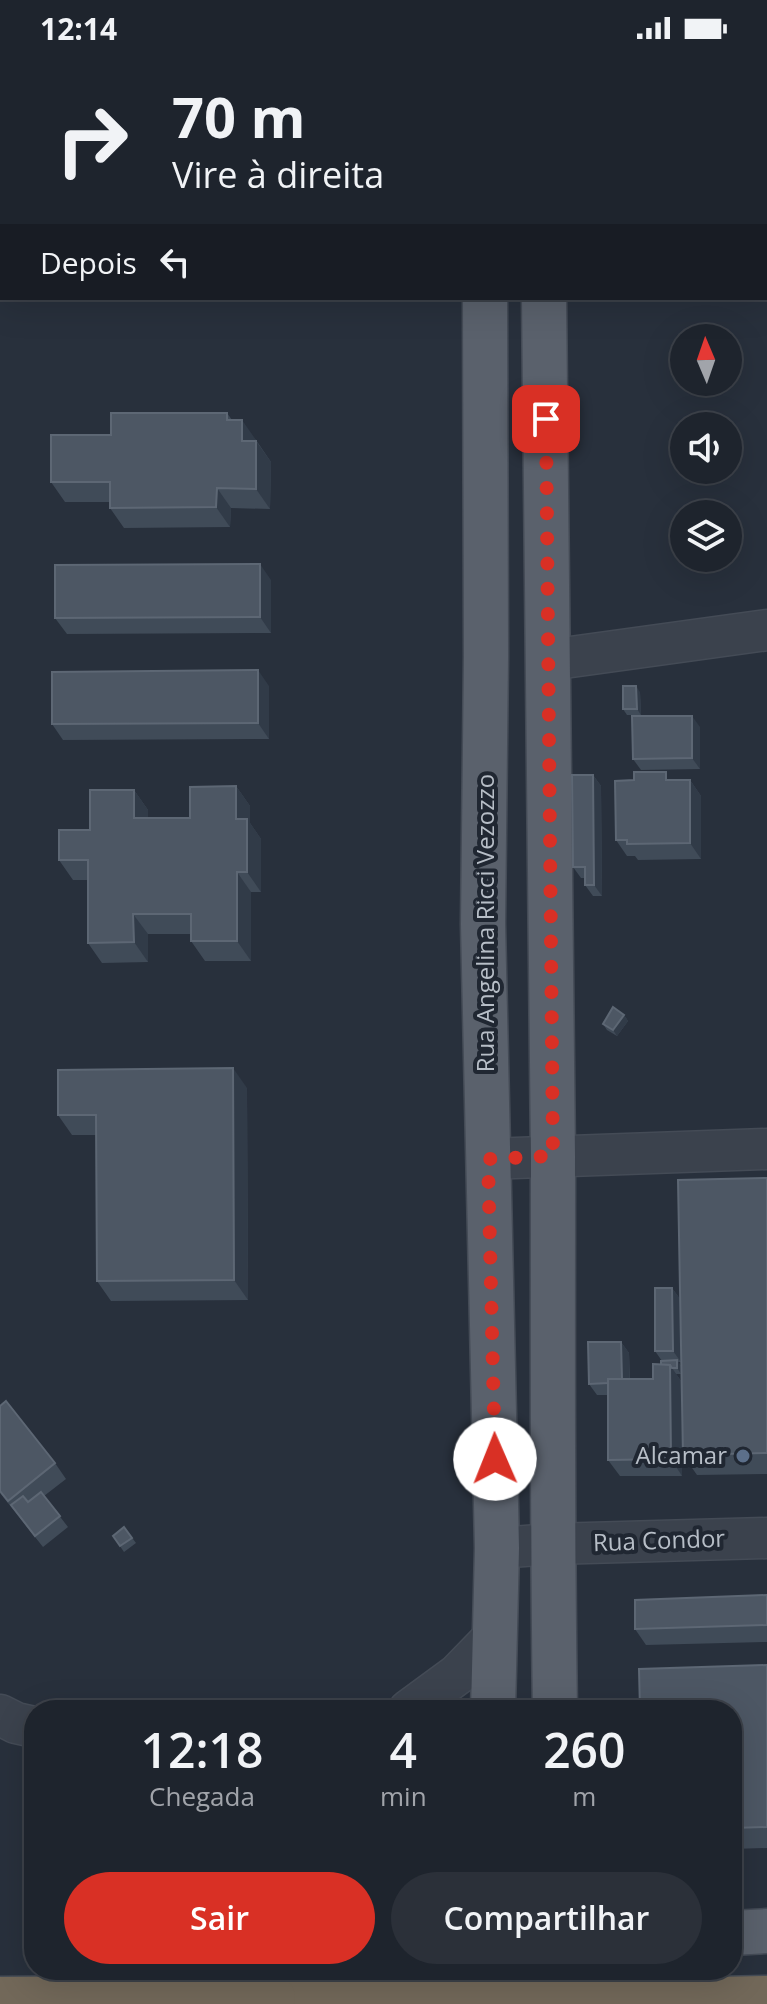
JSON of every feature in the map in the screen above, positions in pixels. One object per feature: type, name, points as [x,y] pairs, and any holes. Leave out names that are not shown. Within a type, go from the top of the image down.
[{"type":"highway","points":[[0,1999],[273,1997],[623,2001],[767,1998]]},
{"type":"main road","name":"Rua Angelina Ricci Vezozzo","points":[[485,300],[483,924],[497,1548],[493,1700]]},
{"type":"main road","points":[[544,300],[555,1700]]},
{"type":"main road","points":[[742,1932],[767,1931]]},
{"type":"main road","points":[[273,1997],[342,1980]]},
{"type":"street","points":[[549,660],[767,630]]},
{"type":"street","points":[[488,1159],[767,1149]]},
{"type":"street","name":"Rua Condor","points":[[497,1548],[767,1538]]},
{"type":"street","points":[[423,1700],[458,1674],[493,1638]]},
{"type":"street","points":[[0,1715],[24,1725]]},
{"type":"building","points":[[111,413],[227,413],[227,420],[242,420],[242,441],[256,441],[256,489],[217,488],[216,507],[110,508],[110,482],[51,482],[51,435],[111,435]]},
{"type":"building","points":[[260,564],[260,617],[55,618],[55,565]]},
{"type":"building","points":[[258,670],[258,723],[52,724],[52,672]]},
{"type":"building","points":[[623,686],[636,686],[637,709],[623,709]]},
{"type":"building","points":[[632,716],[692,716],[692,758],[633,759]]},
{"type":"building","points":[[634,772],[666,772],[666,780],[690,780],[690,843],[627,844],[627,840],[616,840],[615,781],[634,780]]},
{"type":"building","points":[[572,775],[593,775],[594,885],[585,885],[585,867],[573,867]]},
{"type":"building","points":[[236,786],[236,819],[247,819],[247,872],[237,872],[237,941],[191,941],[191,914],[133,914],[134,942],[88,943],[88,860],[59,860],[59,830],[90,830],[90,790],[134,790],[134,818],[190,818],[190,787]]},
{"type":"building","points":[[613,1007],[624,1015],[613,1030],[603,1024]]},
{"type":"building","points":[[233,1068],[234,1280],[97,1281],[96,1115],[58,1115],[58,1070]]},
{"type":"building","points":[[767,1178],[767,1453],[683,1455],[678,1180]]},
{"type":"building","points":[[655,1288],[672,1288],[673,1351],[655,1351]]},
{"type":"building","points":[[588,1342],[621,1342],[622,1379],[589,1384]]},
{"type":"building","points":[[677,1360],[677,1368],[661,1365],[661,1361]]},
{"type":"building","points":[[653,1364],[670,1365],[671,1459],[608,1460],[608,1379],[653,1379]]},
{"type":"building","points":[[6,1401],[55,1463],[8,1501],[0,1491],[0,1406]]},
{"type":"building","points":[[41,1492],[60,1516],[35,1536],[11,1505],[23,1496],[28,1502]]},
{"type":"building","points":[[124,1527],[132,1538],[120,1546],[113,1536]]},
{"type":"building","points":[[767,1595],[767,1625],[635,1629],[635,1600]]},
{"type":"building","points":[[767,1665],[767,1827],[742,1828],[742,1700],[640,1700],[639,1669]]},
{"type":"railway","points":[[0,1989],[6,2004]]},
{"type":"place","name":"Alcamar","points":[[743,1456]]},
{"type":"route","points":[[495,1459],[488,1159],[553,1156],[546,419]]}]
